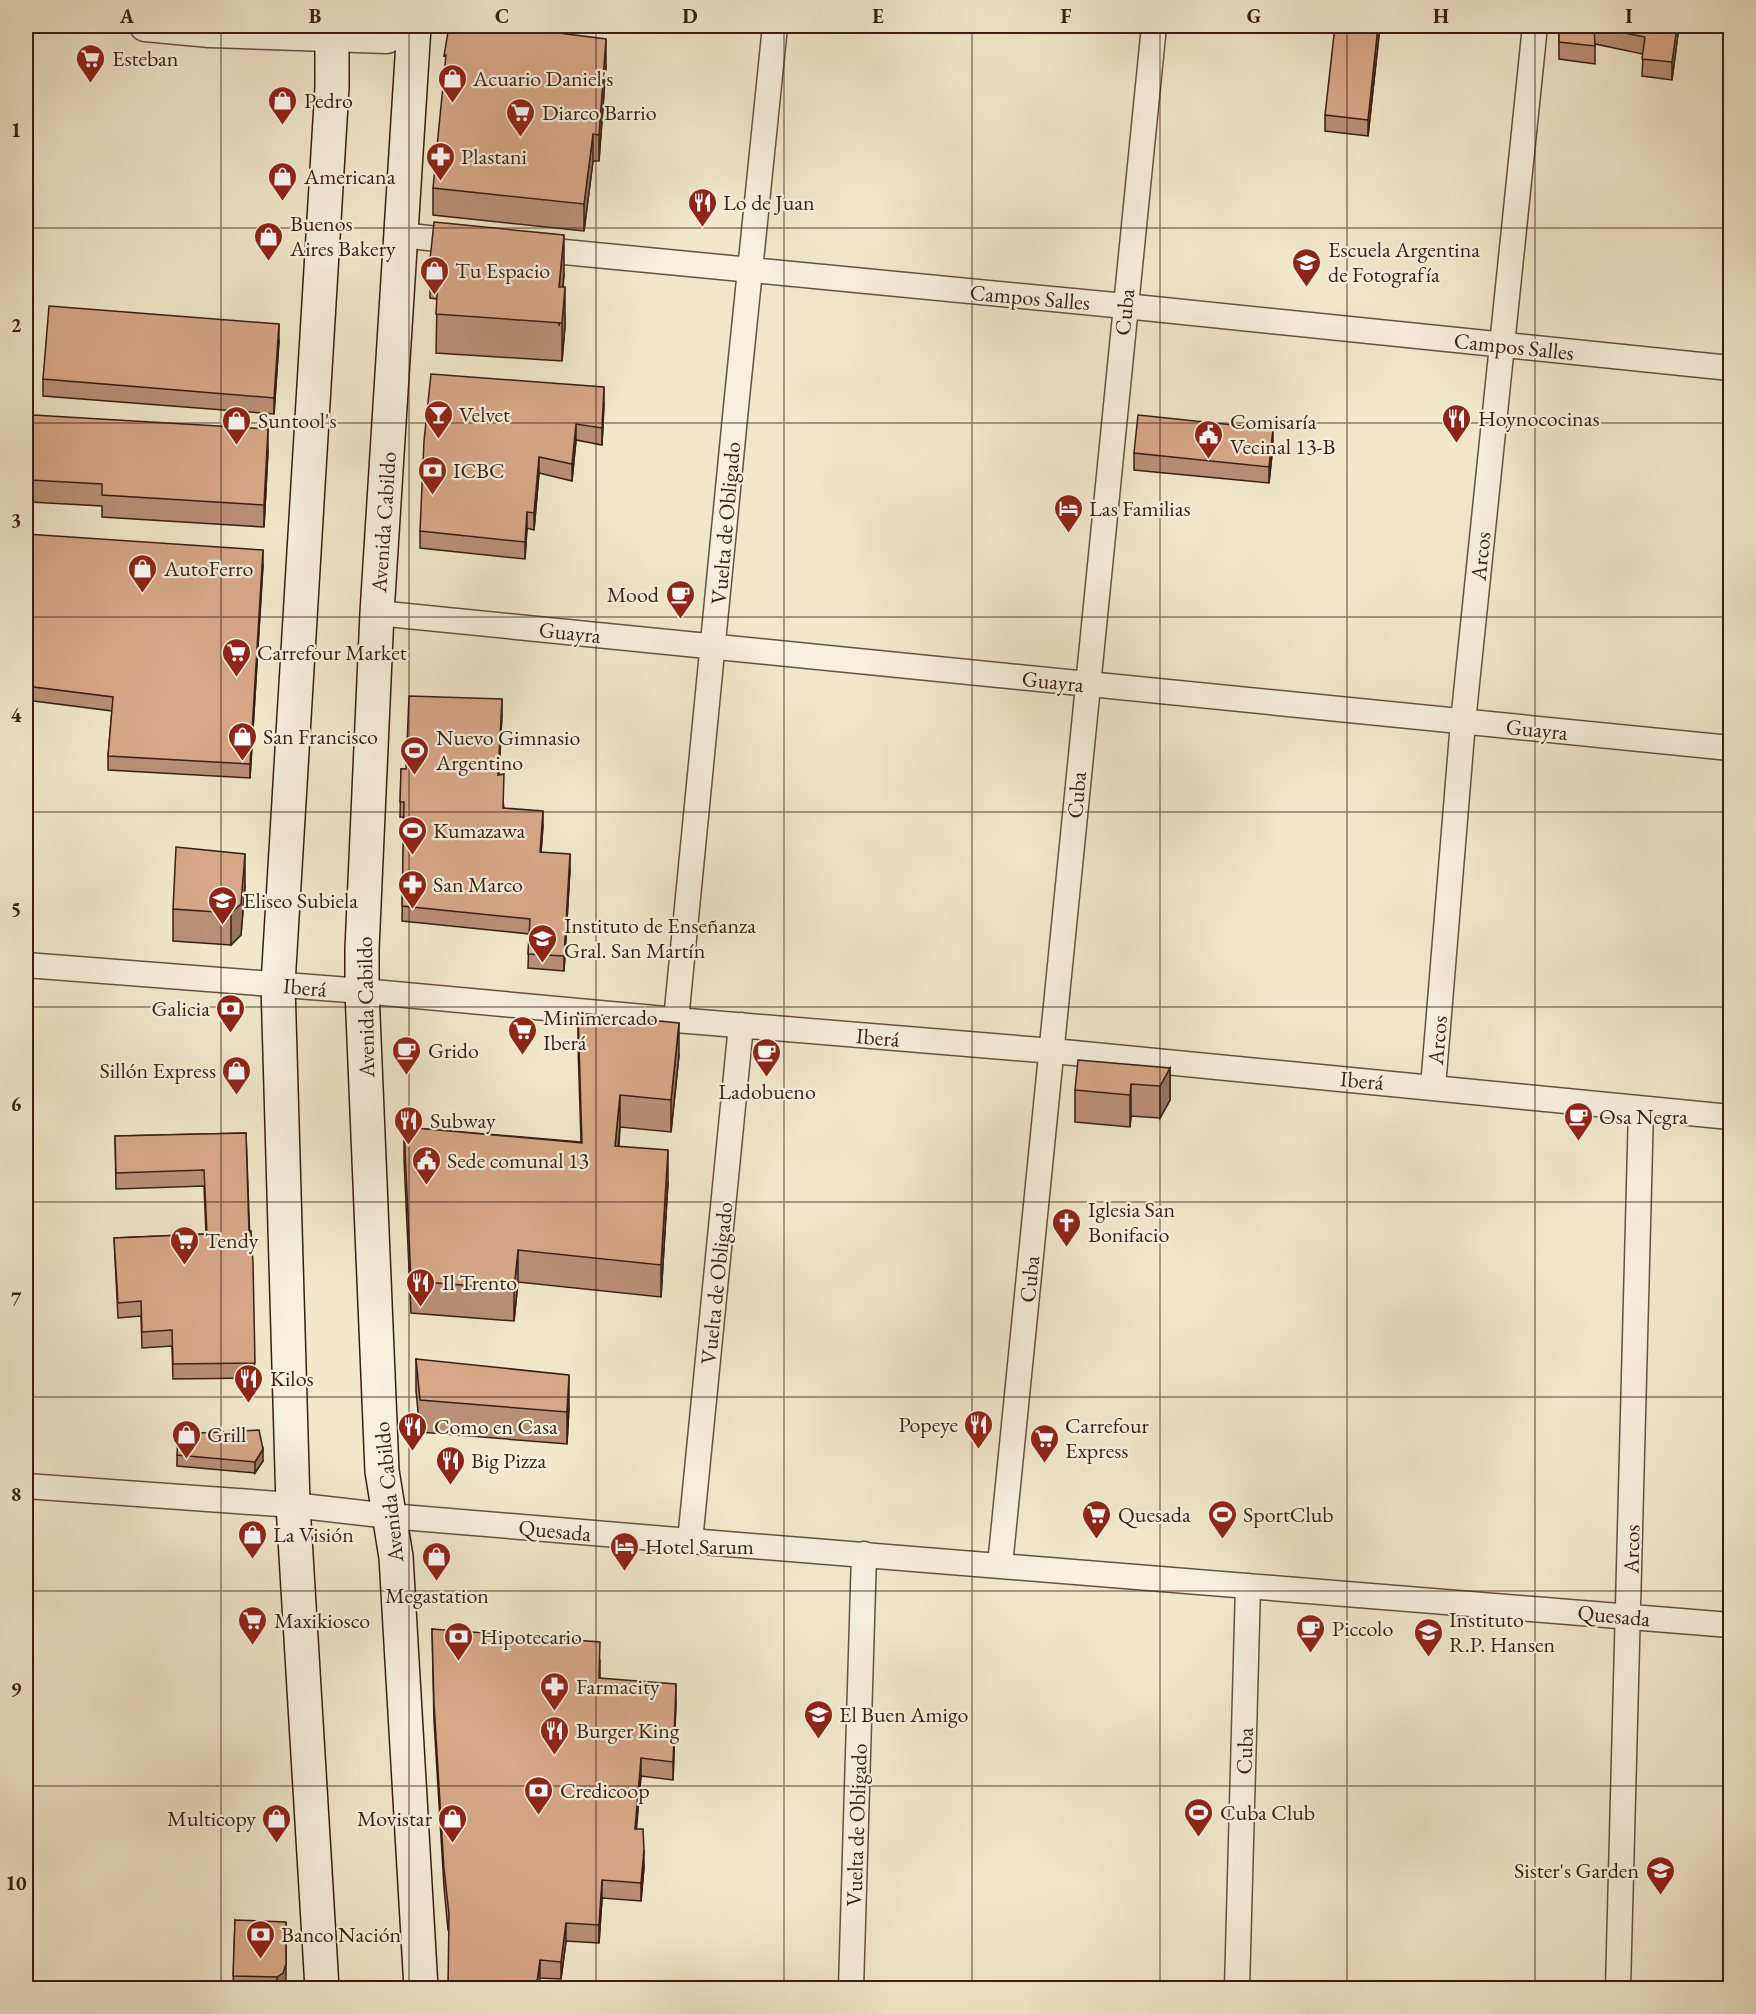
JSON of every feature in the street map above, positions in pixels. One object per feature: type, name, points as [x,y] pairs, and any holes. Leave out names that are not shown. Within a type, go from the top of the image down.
[{"type":"main road","name":"Avenida Cabildo","points":[[414,26],[376,612],[362,991],[382,1471],[396,1557],[421,1989]]},
{"type":"main road","points":[[322,1989],[293,1505],[278,984],[332,87],[332,31]]},
{"type":"street","points":[[145,26],[210,32],[332,31],[387,38],[404,26]]},
{"type":"street","name":"Vuelta de Obligado","points":[[676,1020],[714,646],[748,271],[775,26]]},
{"type":"street","name":"Cuba","points":[[1000,1565],[1154,26]]},
{"type":"street","name":"Arcos","points":[[1433,1087],[1463,722],[1535,26]]},
{"type":"street","name":"Campos Salles","points":[[401,235],[1731,368]]},
{"type":"street","name":"Guayra","points":[[376,612],[1731,748]]},
{"type":"street","name":"Iberá","points":[[26,965],[362,991],[1053,1051],[1731,1117]]},
{"type":"street","name":"Vuelta de Obligado","points":[[690,1541],[741,1025]]},
{"type":"street","name":"Arcos","points":[[1618,1989],[1641,1109]]},
{"type":"street","name":"Quesada","points":[[26,1486],[293,1505],[389,1516],[1731,1625]]},
{"type":"street","name":"Vuelta de Obligado","points":[[851,1989],[864,1554]]},
{"type":"street","name":"Cuba","points":[[1237,1989],[1248,1586]]},
{"type":"building","points":[[449,26],[528,26],[527,29],[606,39],[599,135],[593,134],[584,204],[433,188],[446,55],[444,56]]},
{"type":"building","points":[[1335,26],[1378,26],[1368,120],[1325,115]]},
{"type":"building","points":[[1559,26],[1677,26],[1672,62],[1642,59],[1645,37],[1594,27],[1595,46],[1559,42]]},
{"type":"building","points":[[434,222],[564,235],[559,287],[565,287],[562,323],[436,314],[439,260],[430,260]]},
{"type":"building","points":[[49,306],[279,324],[274,398],[43,379]]},
{"type":"building","points":[[431,374],[604,387],[602,428],[576,424],[572,464],[539,457],[534,513],[527,512],[525,542],[420,531],[424,441]]},
{"type":"building","points":[[33,415],[268,429],[264,505],[102,495],[102,484],[30,480]]},
{"type":"building","points":[[1138,415],[1273,429],[1269,467],[1134,453]]},
{"type":"building","points":[[26,534],[263,550],[250,764],[108,756],[113,697],[26,686]]},
{"type":"building","points":[[409,696],[502,699],[498,775],[504,774],[503,808],[543,811],[540,852],[570,854],[564,956],[528,954],[530,919],[402,906],[404,802],[400,802],[401,769],[406,769]]},
{"type":"building","points":[[176,847],[245,854],[241,904],[231,913],[173,909]]},
{"type":"building","points":[[578,1013],[679,1023],[671,1100],[620,1095],[615,1146],[668,1150],[661,1265],[518,1250],[514,1289],[411,1281],[404,1127],[582,1143]]},
{"type":"building","points":[[1078,1060],[1170,1068],[1160,1086],[1131,1084],[1130,1095],[1075,1090]]},
{"type":"building","points":[[246,1133],[249,1232],[251,1231],[253,1263],[255,1363],[173,1364],[172,1330],[142,1332],[141,1301],[118,1303],[114,1238],[207,1234],[204,1170],[116,1173],[115,1136]]},
{"type":"building","points":[[416,1359],[569,1375],[567,1412],[420,1400]]},
{"type":"building","points":[[259,1430],[263,1449],[255,1462],[177,1455],[178,1434]]},
{"type":"building","points":[[432,1629],[600,1642],[599,1678],[676,1684],[673,1762],[641,1758],[635,1829],[643,1829],[641,1883],[602,1880],[599,1925],[566,1923],[561,1962],[540,1960],[536,1989],[448,1989],[449,1914],[434,1704]]},
{"type":"building","name":"Banco Nación","points":[[235,1920],[286,1922],[286,1964],[283,1973],[277,1977],[233,1976]]},
{"type":"place","name":"Esteban","points":[[91,84]]},
{"type":"place","name":"Acuario Daniel's","points":[[452,104]]},
{"type":"place","name":"Pedro","points":[[283,126]]},
{"type":"place","name":"Diarco Barrio","points":[[521,138]]},
{"type":"place","name":"Plastani","points":[[440,182]]},
{"type":"place","name":"Americana","points":[[283,202]]},
{"type":"place","name":"Lo de Juan","points":[[702,228]]},
{"type":"place","name":"Buenos Aires Bakery","points":[[269,262]]},
{"type":"place","name":"Escuela Argentina de Fotografía","points":[[1307,288]]},
{"type":"place","name":"Tu Espacio","points":[[434,296]]},
{"type":"place","name":"Velvet","points":[[438,440]]},
{"type":"place","name":"Hoynococinas","points":[[1457,444]]},
{"type":"place","name":"Suntool's","points":[[237,446]]},
{"type":"place","name":"Comisaría Vecinal 13-B","points":[[1209,460]]},
{"type":"place","name":"ICBC","points":[[432,496]]},
{"type":"place","name":"Las Familias","points":[[1068,534]]},
{"type":"place","name":"AutoFerro","points":[[143,594]]},
{"type":"place","name":"Mood","points":[[680,620]]},
{"type":"place","name":"Carrefour Market","points":[[236,678]]},
{"type":"place","name":"San Francisco","points":[[242,762]]},
{"type":"place","name":"Nuevo Gimnasio Argentino","points":[[415,776]]},
{"type":"place","name":"Kumazawa","points":[[412,856]]},
{"type":"place","name":"San Marco","points":[[412,910]]},
{"type":"place","name":"Eliseo Subiela","points":[[222,926]]},
{"type":"place","name":"Instituto de Enseñanza Gral. San Martín","points":[[543,964]]},
{"type":"place","name":"Galicia","points":[[231,1034]]},
{"type":"place","name":"Minimercado Iberá","points":[[522,1056]]},
{"type":"place","name":"Grido","points":[[407,1076]]},
{"type":"place","name":"Ladobueno","points":[[767,1078]]},
{"type":"place","name":"Sillón Express","points":[[237,1096]]},
{"type":"place","name":"Osa Negra","points":[[1578,1142]]},
{"type":"place","name":"Subway","points":[[409,1146]]},
{"type":"place","name":"Sede comunal 13","points":[[426,1186]]},
{"type":"place","name":"Iglesia San Bonifacio","points":[[1067,1248]]},
{"type":"place","name":"Tendy","points":[[184,1266]]},
{"type":"place","name":"Il Trento","points":[[421,1308]]},
{"type":"place","name":"Kilos","points":[[249,1404]]},
{"type":"place","name":"Popeye","points":[[979,1450]]},
{"type":"place","name":"Como en Casa","points":[[413,1452]]},
{"type":"place","name":"Grill","points":[[186,1460]]},
{"type":"place","name":"Carrefour Express","points":[[1044,1464]]},
{"type":"place","name":"Big Pizza","points":[[450,1486]]},
{"type":"place","name":"Quesada","points":[[1097,1540]]},
{"type":"place","name":"SportClub","points":[[1222,1540]]},
{"type":"place","name":"La Visión","points":[[252,1560]]},
{"type":"place","name":"Hotel Sarum","points":[[624,1572]]},
{"type":"place","name":"Megastation","points":[[437,1582]]},
{"type":"place","name":"Maxikiosco","points":[[253,1646]]},
{"type":"place","name":"Piccolo","points":[[1311,1654]]},
{"type":"place","name":"Instituto R.P. Hansen","points":[[1428,1658]]},
{"type":"place","name":"Hipotecario","points":[[459,1662]]},
{"type":"place","name":"Farmacity","points":[[555,1712]]},
{"type":"place","name":"El Buen Amigo","points":[[818,1740]]},
{"type":"place","name":"Burger King","points":[[555,1756]]},
{"type":"place","name":"Credicoop","points":[[539,1816]]},
{"type":"place","name":"Cuba Club","points":[[1199,1838]]},
{"type":"place","name":"Multicopy","points":[[277,1844]]},
{"type":"place","name":"Movistar","points":[[453,1844]]},
{"type":"place","name":"Sister's Garden","points":[[1660,1896]]},
{"type":"place","name":"Banco Nación","points":[[260,1960]]}]
